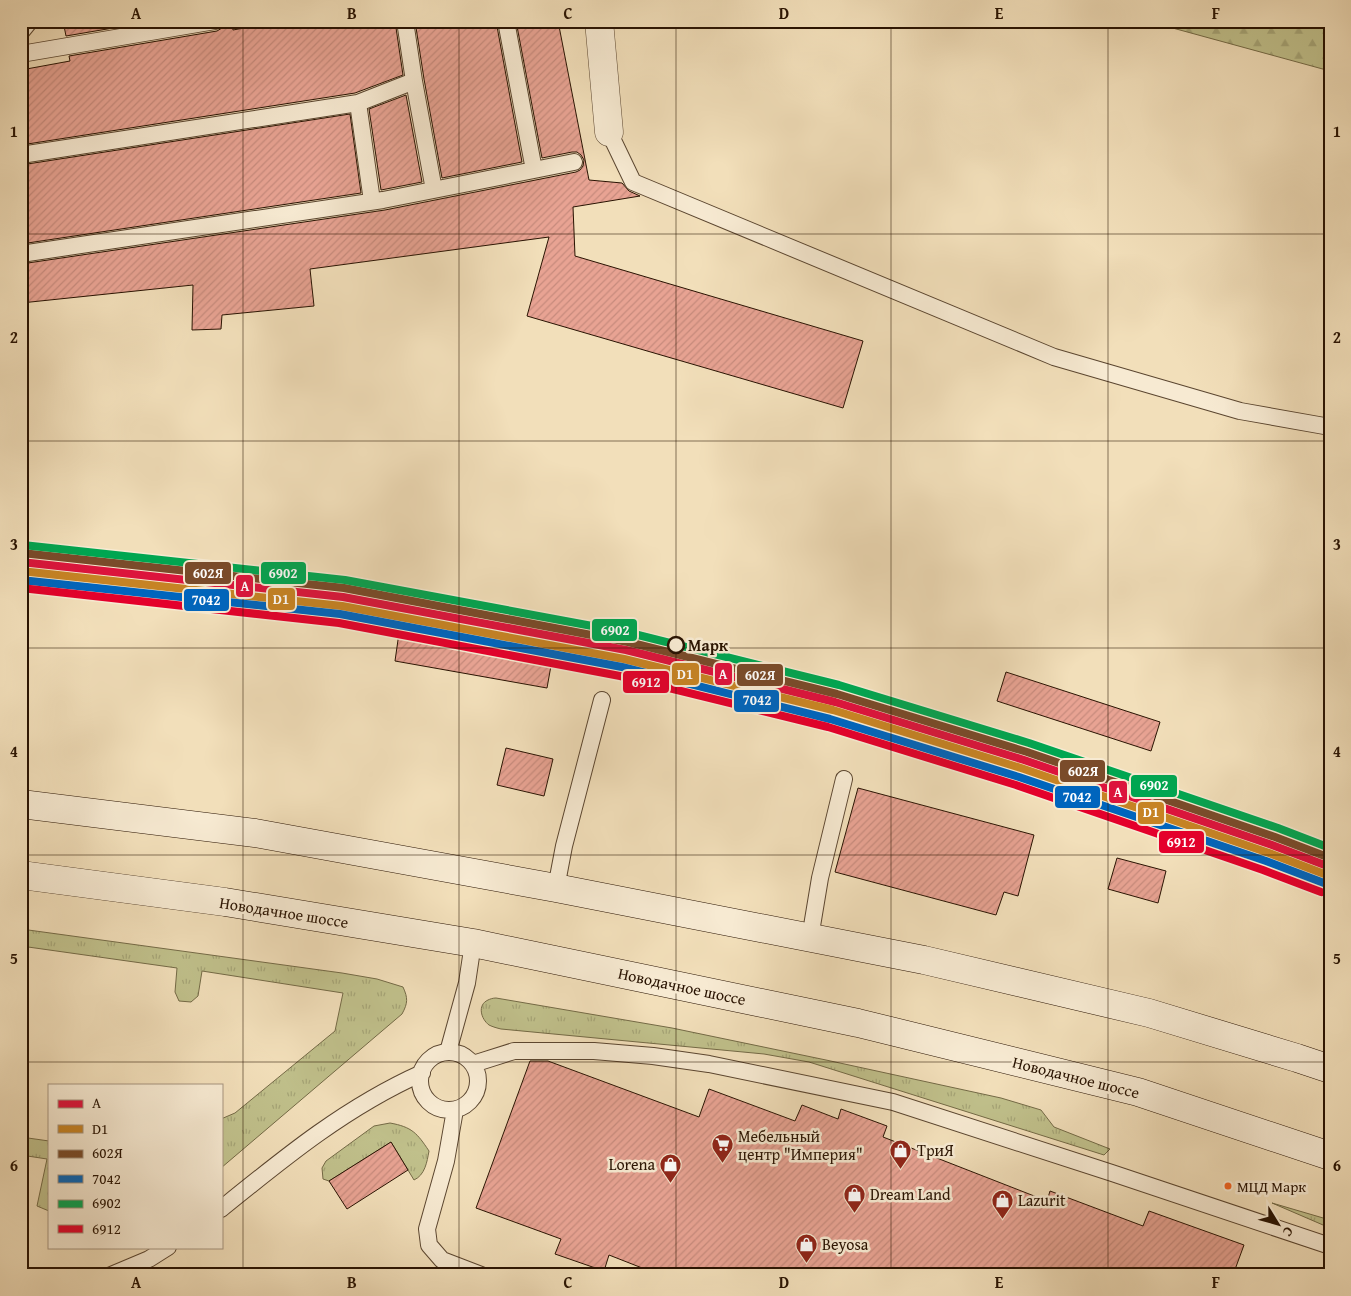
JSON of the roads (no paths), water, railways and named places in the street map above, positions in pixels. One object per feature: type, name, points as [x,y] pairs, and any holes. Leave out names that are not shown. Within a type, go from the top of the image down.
[{"type":"main road","points":[[599,21],[609,132]]},
{"type":"main road","points":[[21,804],[255,833],[556,888],[924,960],[1149,1013],[1330,1069]]},
{"type":"main road","name":"Новодачное шоссе","points":[[21,875],[225,902],[473,944],[878,1028],[1138,1092],[1330,1156]]},
{"type":"lane","points":[[21,32],[30,21]]},
{"type":"lane","points":[[21,54],[215,21]]},
{"type":"lane","points":[[405,21],[434,190]]},
{"type":"lane","points":[[506,21],[534,170]]},
{"type":"lane","points":[[21,155],[358,103],[414,81]]},
{"type":"lane","points":[[358,103],[372,201]]},
{"type":"lane","points":[[609,132],[633,182],[1054,357],[1240,411],[1330,427]]},
{"type":"lane","points":[[21,254],[372,201],[574,162]]},
{"type":"lane","points":[[556,888],[564,846],[602,700]]},
{"type":"lane","points":[[810,938],[820,878],[844,779]]},
{"type":"lane","points":[[448,1052],[468,983],[473,944]]},
{"type":"lane","points":[[473,1064],[514,1051],[594,1051],[653,1056],[709,1064],[893,1102],[1330,1246]]},
{"type":"lane","points":[[448,1052],[458,1053],[473,1064],[477,1073],[478,1083],[476,1092],[464,1106],[455,1110],[445,1110],[436,1107],[428,1101],[422,1092],[420,1083],[425,1065],[432,1058],[448,1052]]},
{"type":"lane","points":[[222,1208],[288,1154],[327,1126],[385,1091],[422,1073]]},
{"type":"lane","points":[[455,1110],[446,1161],[427,1229],[429,1245],[442,1260],[481,1275]]},
{"type":"lane","points":[[111,1275],[149,1259],[166,1248]]},
{"type":"place","name":"Марк","points":[[676,645]]},
{"type":"place","name":"Мебельный центр \"Империя\"","points":[[722,1164]]},
{"type":"place","name":"ТриЯ","points":[[901,1169]]},
{"type":"place","name":"Lorena","points":[[671,1183]]},
{"type":"place","name":"МЦД Марк","points":[[1228,1186]]},
{"type":"place","name":"Dream Land","points":[[854,1213]]},
{"type":"place","name":"Lazurit","points":[[1002,1219]]},
{"type":"place","name":"Beyosa","points":[[806,1263]]}]
